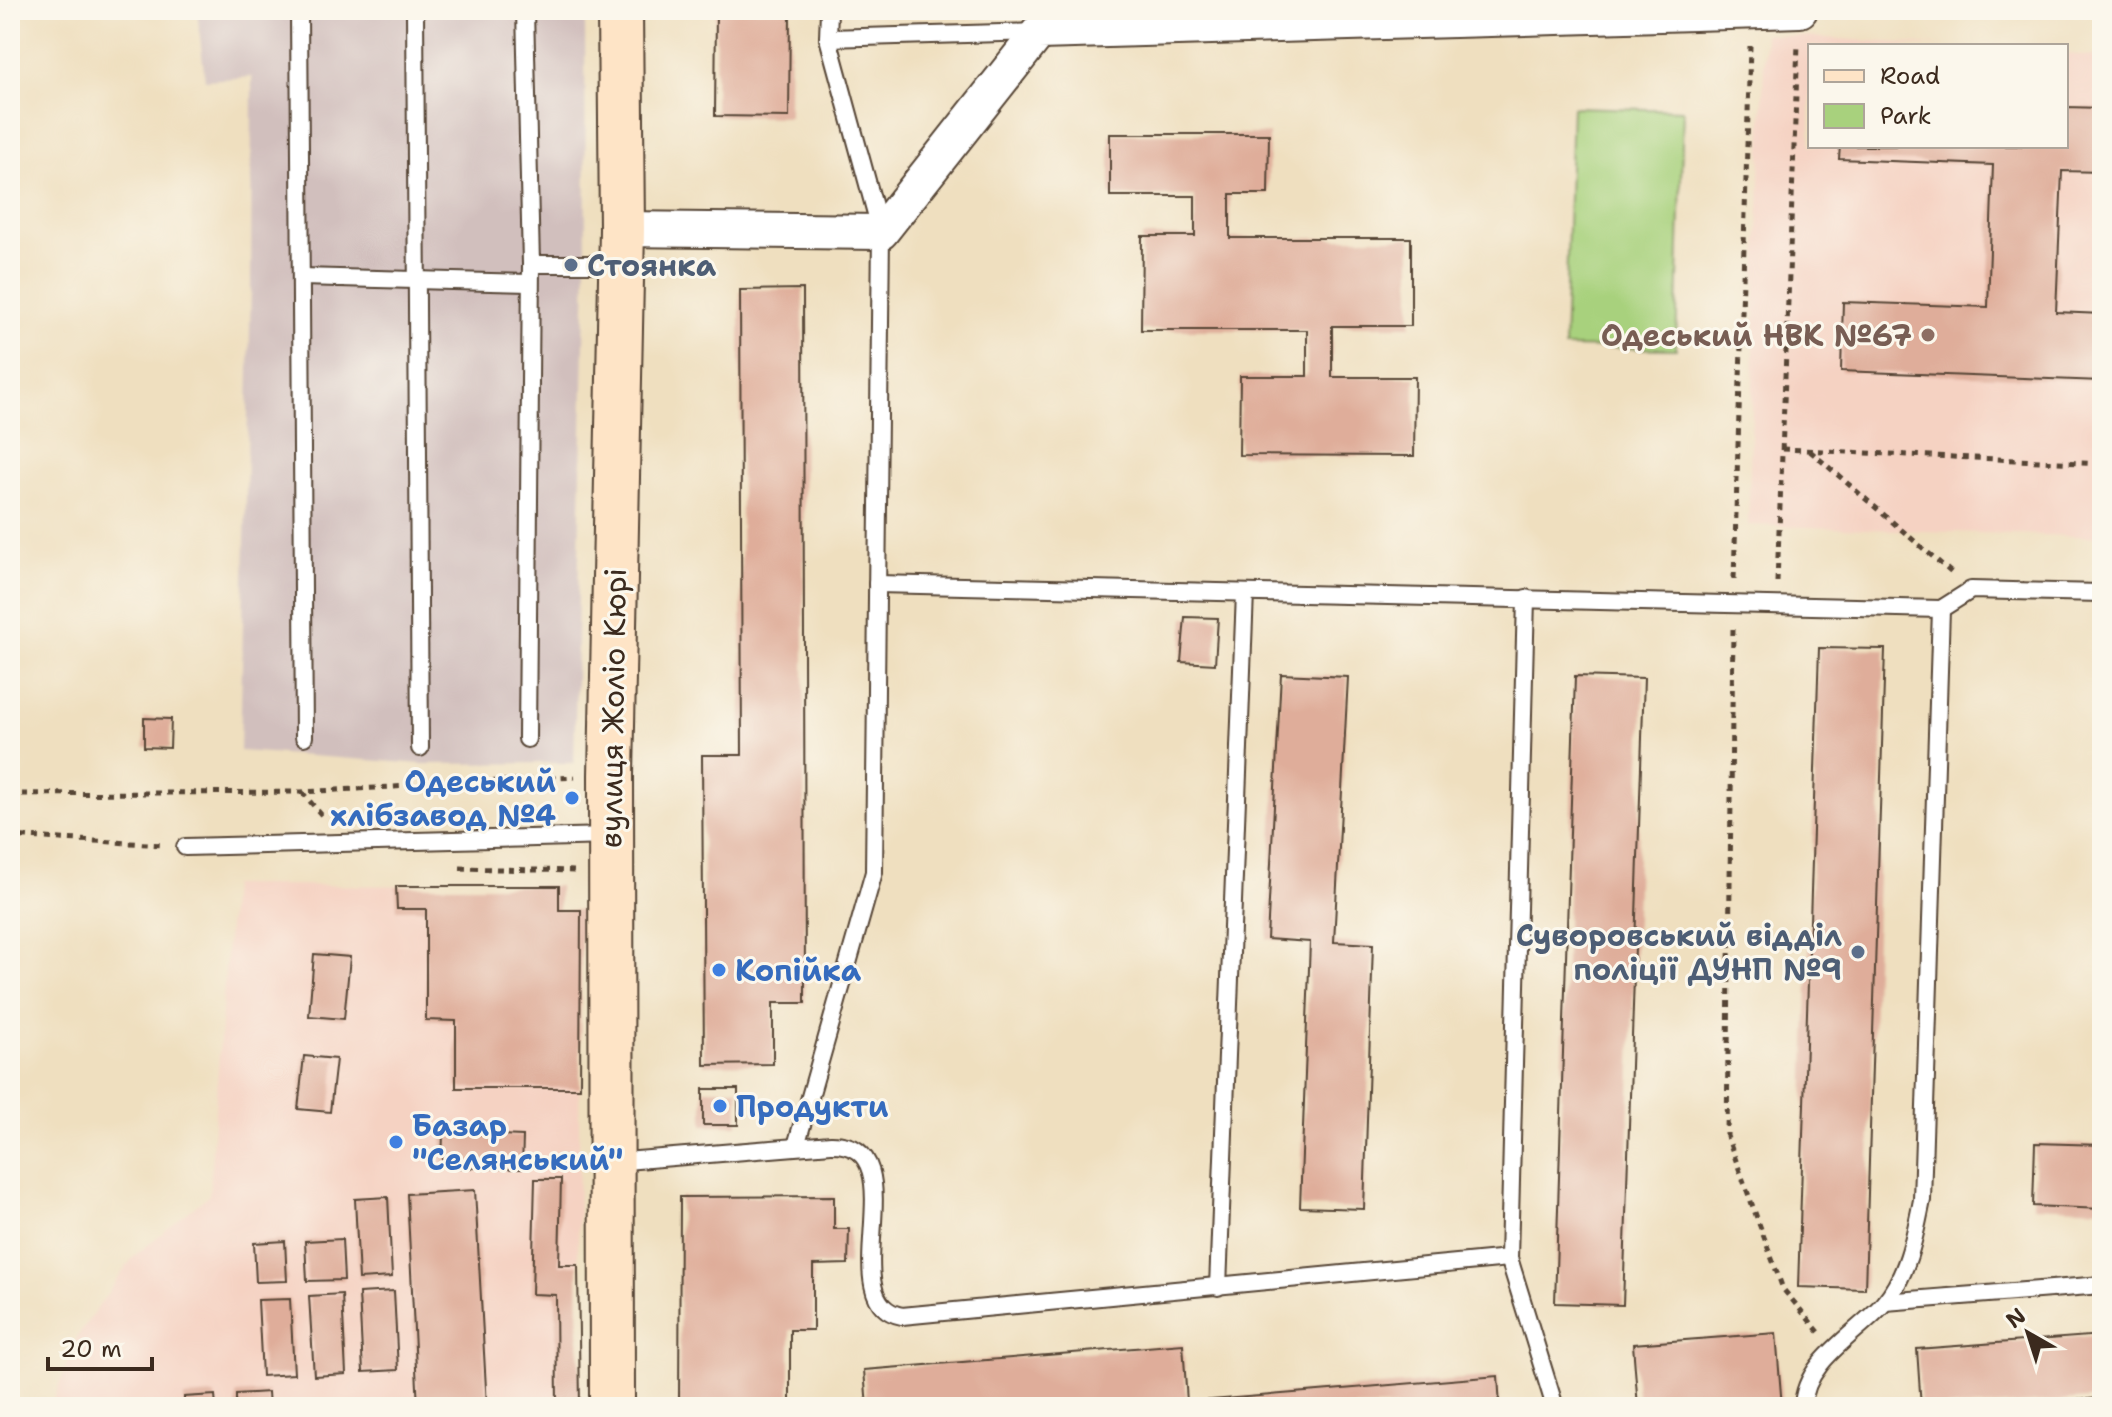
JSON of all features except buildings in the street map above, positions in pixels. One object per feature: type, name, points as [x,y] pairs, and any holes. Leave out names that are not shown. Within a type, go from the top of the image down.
[{"type":"street","name":"вулиця Жоліо Кюрі","points":[[612,1407],[611,775],[621,246],[620,10]]},
{"type":"street","points":[[621,246],[881,232],[1039,21],[1799,10]]},
{"type":"lane","points":[[299,10],[304,737]]},
{"type":"lane","points":[[415,10],[420,748]]},
{"type":"lane","points":[[525,10],[531,264],[527,739]]},
{"type":"lane","points":[[796,1146],[874,872],[881,232],[828,38],[829,10]]},
{"type":"lane","points":[[828,38],[1039,21]]},
{"type":"lane","points":[[531,264],[621,246]]},
{"type":"lane","points":[[301,277],[530,283]]},
{"type":"lane","points":[[877,584],[1941,609],[1971,590],[2102,593]]},
{"type":"lane","points":[[1218,1287],[1245,593]]},
{"type":"lane","points":[[1526,598],[1509,1258],[1555,1407]]},
{"type":"lane","points":[[1803,1407],[1803,1392],[1833,1348],[1885,1302],[1911,1254],[1922,1200],[1941,609]]},
{"type":"lane","points":[[185,847],[612,836]]},
{"type":"lane","points":[[612,1163],[796,1146],[851,1146],[866,1159],[873,1193],[872,1286],[878,1303],[893,1314],[902,1316],[1509,1258]]},
{"type":"lane","points":[[1885,1302],[2102,1285]]},
{"type":"path","points":[[1776,604],[1799,10]]},
{"type":"path","points":[[1751,13],[1733,603],[1727,1136],[1783,1289],[1833,1348]]},
{"type":"path","points":[[1782,449],[2102,464]]},
{"type":"path","points":[[1809,450],[1971,590]]},
{"type":"path","points":[[10,794],[301,792],[611,775]]},
{"type":"path","points":[[10,836],[185,847]]},
{"type":"shaded area","points":[[197,10],[585,10],[586,264],[574,763],[423,764],[240,751],[251,285],[252,77],[205,80]]},
{"type":"shaded area","name":"Одеський НВК №67","points":[[1765,34],[1915,44],[1808,44],[1808,148],[2068,148],[2068,54],[2102,57],[2102,537],[1748,525]]},
{"type":"shaded area","name":"Базар \"Селянський\"","points":[[231,885],[559,886],[559,910],[581,910],[580,1407],[51,1407],[77,1337],[134,1256],[209,1195]]},
{"type":"green space","points":[[1572,107],[1683,110],[1676,349],[1564,347]]},
{"type":"place","name":"Стоянка","points":[[571,265]]},
{"type":"place","name":"Одеський НВК №67","points":[[1928,335]]},
{"type":"place","name":"Одеський хлібзавод №4","points":[[572,798]]},
{"type":"place","name":"Суворовський відділ поліції ДУНП №9","points":[[1858,952]]},
{"type":"place","name":"Копійка","points":[[719,970]]},
{"type":"place","name":"Продукти","points":[[720,1106]]},
{"type":"place","name":"Базар \"Селянський\"","points":[[396,1142]]}]
